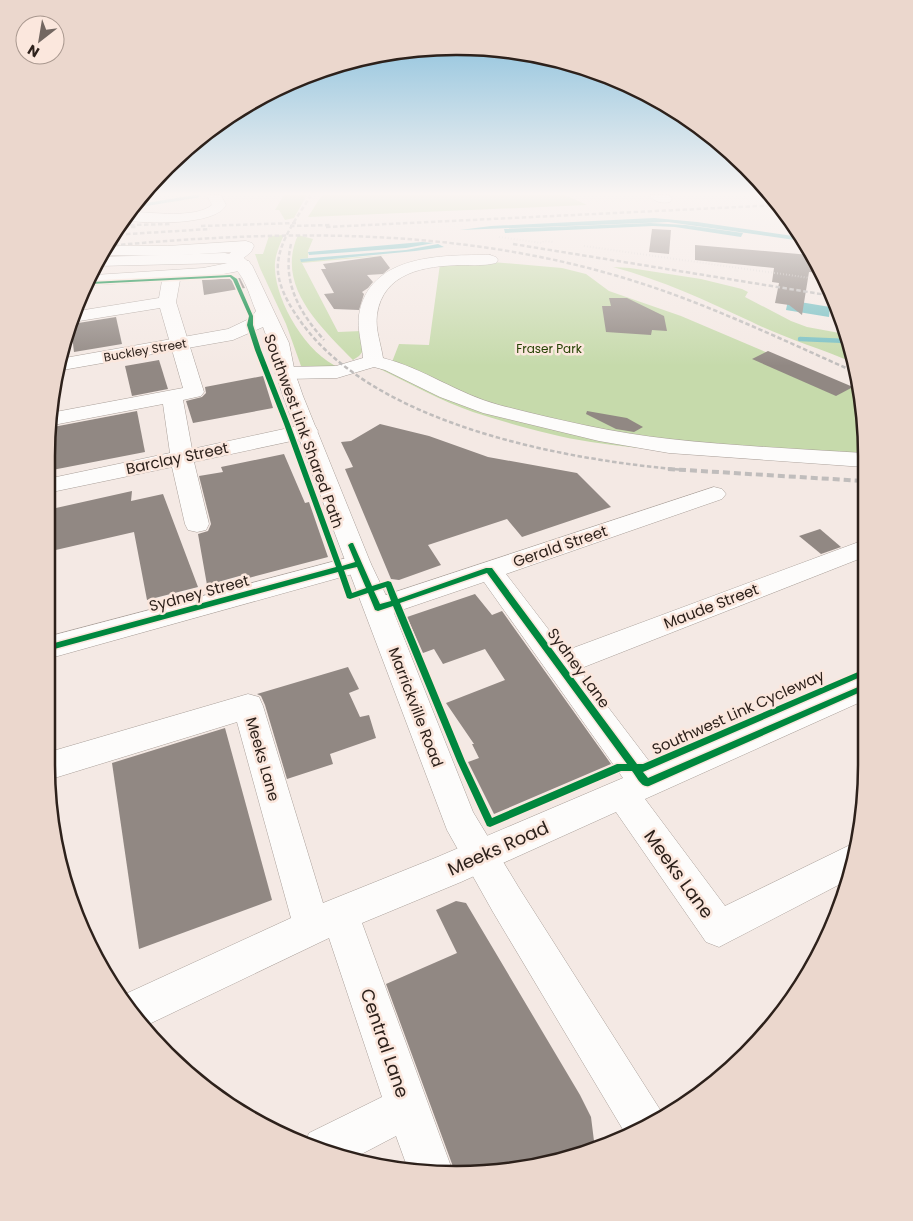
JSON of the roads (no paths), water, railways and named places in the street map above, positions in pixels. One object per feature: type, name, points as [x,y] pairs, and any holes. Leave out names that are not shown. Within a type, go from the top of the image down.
[{"type":"main road","points":[[107,260],[208,258],[237,262]]},
{"type":"main road","points":[[373,361],[368,316],[378,287],[383,281],[398,272],[432,264],[490,260]]},
{"type":"main road","points":[[96,280],[204,273],[237,262]]},
{"type":"main road","name":"Marrickville Road","points":[[237,262],[265,311],[279,343],[285,373],[459,819],[642,1120]]},
{"type":"main road","points":[[386,330],[379,316],[382,302],[388,296],[390,284],[432,264]]},
{"type":"main road","points":[[57,418],[194,392],[167,302],[172,275]]},
{"type":"main road","points":[[81,316],[167,302]]},
{"type":"main road","name":"Buckley Street","points":[[66,364],[233,334],[258,322],[265,311]]},
{"type":"main road","name":"Buckley Street","points":[[233,334],[263,337],[279,343]]},
{"type":"main road","points":[[285,373],[338,372],[373,361],[393,348]]},
{"type":"main road","points":[[373,361],[392,366],[447,393],[490,408],[551,425],[668,446],[858,460]]},
{"type":"main road","points":[[172,396],[182,457],[197,524]]},
{"type":"main road","name":"Barclay Street","points":[[55,484],[307,431]]},
{"type":"main road","name":"Gerald Street","points":[[378,608],[714,494]]},
{"type":"main road","name":"Maude Street","points":[[559,665],[858,550]]},
{"type":"main road","name":"Sydney Street","points":[[55,646],[358,564]]},
{"type":"main road","name":"Sydney Lane","points":[[490,570],[559,665],[634,788]]},
{"type":"main road","name":"Meeks Road","points":[[138,1009],[326,921],[480,856],[858,690]]},
{"type":"main road","name":"Meeks Lane","points":[[55,765],[248,706],[326,921]]},
{"type":"main road","name":"Meeks Lane","points":[[634,788],[719,929],[845,864]]},
{"type":"main road","name":"Central Lane","points":[[326,921],[407,1107],[429,1165]]},
{"type":"main road","points":[[331,1146],[407,1107]]},
{"type":"water","points":[[308,252],[351,252],[309,255]]},
{"type":"water","points":[[383,252],[405,252],[301,262],[300,259]]},
{"type":"water","points":[[788,300],[829,307],[830,310],[829,317],[786,310]]},
{"type":"waterway","points":[[800,339],[841,341]]},
{"type":"railway","points":[[280,252],[278,263],[279,279],[284,294],[296,315],[334,358],[375,387],[423,411],[476,431],[530,446],[584,457],[684,470]]},
{"type":"railway","points":[[290,252],[289,271],[295,296],[307,319],[324,340]]},
{"type":"railway","points":[[512,252],[552,259],[614,275],[676,295],[736,319],[848,369]]},
{"type":"railway","points":[[562,252],[823,294]]},
{"type":"railway","points":[[668,469],[684,470]]},
{"type":"railway","points":[[684,470],[858,481]]},
{"type":"park label","name":"Fraser Park","points":[[549,348]]}]
